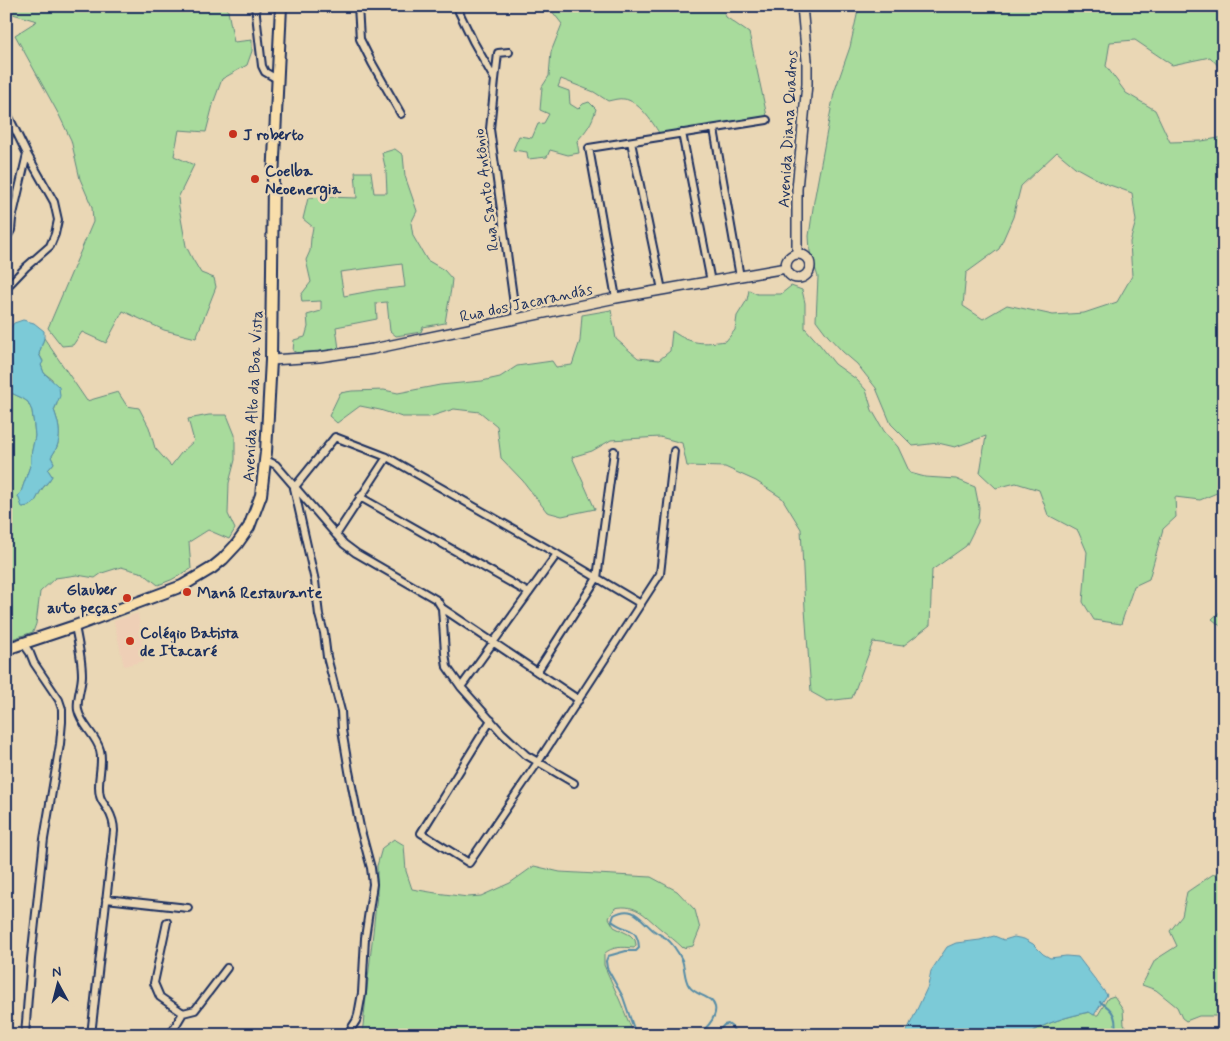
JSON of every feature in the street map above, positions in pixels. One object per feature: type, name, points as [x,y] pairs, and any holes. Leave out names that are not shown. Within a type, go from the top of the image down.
[{"type":"main road","name":"Avenida Alto da Boa Vista","points":[[6,649],[76,626],[182,586],[212,568],[237,544],[249,526],[261,495],[266,460],[272,360],[273,180],[281,6]]},
{"type":"street","points":[[255,6],[262,66],[265,72],[277,79]]},
{"type":"street","points":[[358,6],[360,38],[401,114]]},
{"type":"street","points":[[458,6],[472,41],[495,80]]},
{"type":"street","name":"Avenida Diana Quadros","points":[[797,254],[797,189],[806,84],[806,52],[802,6]]},
{"type":"street","name":"Rua Santo Antônio","points":[[509,52],[498,53],[490,129],[516,319]]},
{"type":"street","points":[[6,111],[54,202],[58,220],[50,246],[6,288]]},
{"type":"street","points":[[616,298],[589,148],[768,120]]},
{"type":"street","points":[[714,129],[740,277]]},
{"type":"street","points":[[682,133],[710,282]]},
{"type":"street","points":[[631,142],[662,290]]},
{"type":"street","points":[[6,239],[11,230],[27,154]]},
{"type":"street","points":[[6,211],[12,219]]},
{"type":"street","points":[[797,254],[806,256],[809,260],[810,269],[808,274],[803,277],[795,278],[790,275],[786,268],[786,263],[788,258],[797,254]]},
{"type":"street","name":"Rua dos Jacarandás","points":[[272,360],[319,357],[364,350],[616,298],[786,268]]},
{"type":"street","points":[[294,488],[335,437],[387,457],[641,604]]},
{"type":"street","points":[[537,672],[597,578],[614,451]]},
{"type":"street","points":[[491,720],[421,833],[469,863],[579,700],[660,574],[674,451]]},
{"type":"street","points":[[336,535],[387,457]]},
{"type":"street","points":[[266,460],[276,465],[344,544],[356,553],[437,600],[442,608],[579,700]]},
{"type":"street","points":[[294,488],[315,581],[327,657],[341,711],[342,730],[349,771],[373,884],[365,938],[360,1008],[356,1021],[347,1035]]},
{"type":"street","points":[[360,497],[529,593]]},
{"type":"street","points":[[461,687],[557,554]]},
{"type":"street","points":[[442,608],[444,653],[448,667],[461,687],[502,733],[526,755],[574,783]]},
{"type":"street","points":[[76,626],[82,674],[78,709],[83,723],[98,744],[101,764],[100,798],[114,824],[114,841],[91,1035]]},
{"type":"street","points":[[23,643],[59,700],[62,709],[60,744],[44,847],[31,960],[25,1035]]},
{"type":"street","points":[[106,899],[188,908]]},
{"type":"street","points":[[167,922],[154,983],[160,997],[183,1012],[195,1010],[227,968]]},
{"type":"street","points":[[170,1035],[183,1012]]},
{"type":"shaded area","name":"Colégio Batista de Itacaré","points":[[138,613],[144,661],[124,666],[114,621]]},
{"type":"green space","points":[[6,6],[227,6],[234,42],[252,40],[252,51],[247,65],[222,79],[206,132],[179,130],[174,156],[194,165],[178,198],[186,246],[201,273],[214,278],[216,287],[196,338],[164,330],[123,311],[106,343],[82,332],[73,345],[62,346],[48,328],[93,222],[92,207],[80,179],[71,140],[15,35],[37,21],[6,12]]},
{"type":"green space","points":[[552,6],[722,6],[726,17],[749,33],[767,116],[659,133],[644,112],[629,100],[608,101],[594,92],[561,79],[558,87],[569,91],[570,104],[578,109],[583,104],[589,102],[596,109],[589,126],[577,141],[579,153],[568,155],[550,150],[547,157],[528,159],[527,152],[513,150],[519,136],[532,138],[538,124],[544,123],[549,114],[540,110],[542,87],[549,76],[551,52],[562,24],[551,10]]},
{"type":"green space","points":[[859,6],[1224,6],[1224,72],[1210,57],[1172,65],[1135,40],[1110,42],[1106,66],[1126,93],[1155,110],[1170,142],[1202,141],[1224,137],[1224,490],[1200,500],[1175,497],[1176,517],[1163,529],[1149,579],[1134,586],[1121,624],[1094,620],[1083,602],[1087,552],[1078,531],[1048,515],[1039,490],[1016,483],[996,488],[980,473],[986,436],[955,447],[938,443],[913,446],[891,424],[876,388],[857,364],[828,336],[816,320],[818,277],[810,252],[809,236],[834,93],[850,47]],"holes":[[[1057,152],[1075,167],[1104,183],[1132,193],[1136,221],[1130,242],[1132,276],[1117,302],[1084,313],[1053,315],[1007,305],[983,319],[963,306],[966,273],[999,249],[1013,217],[1021,186]]]},
{"type":"green space","points":[[395,149],[403,155],[405,176],[417,211],[411,223],[413,236],[427,260],[444,270],[452,279],[445,323],[423,327],[421,332],[396,336],[390,331],[387,302],[376,303],[377,319],[336,327],[339,349],[299,353],[293,351],[294,340],[305,337],[308,327],[307,315],[321,311],[321,301],[302,302],[301,295],[311,282],[306,260],[310,251],[313,227],[303,219],[308,198],[357,198],[355,172],[371,172],[374,193],[387,193],[386,171],[382,153]],"holes":[[[402,264],[405,287],[344,296],[340,272]]]},
{"type":"green space","points":[[791,286],[802,290],[805,303],[805,328],[835,364],[856,379],[866,390],[872,410],[884,431],[898,447],[910,473],[925,477],[956,479],[975,487],[979,507],[978,522],[966,546],[932,570],[930,625],[903,646],[873,642],[852,698],[827,701],[811,692],[801,529],[782,498],[756,481],[725,467],[687,466],[682,443],[660,437],[611,440],[592,451],[572,457],[595,509],[562,516],[547,512],[523,481],[501,458],[497,426],[480,412],[454,409],[429,417],[402,417],[360,406],[337,423],[329,416],[340,393],[384,390],[398,393],[500,377],[517,366],[552,361],[556,367],[572,365],[580,341],[582,315],[611,310],[616,339],[638,358],[659,360],[670,351],[672,331],[692,341],[711,343],[726,341],[735,330],[737,316],[747,300],[749,290],[757,294],[781,294]]},
{"type":"green space","points":[[44,338],[87,401],[118,392],[127,406],[139,408],[149,427],[155,448],[171,466],[194,441],[188,419],[209,415],[227,415],[235,435],[235,460],[229,483],[228,514],[235,529],[229,539],[208,530],[189,542],[191,569],[158,585],[143,573],[121,567],[102,573],[95,578],[77,575],[55,578],[40,592],[36,624],[33,632],[6,641],[6,386],[9,392],[28,402],[32,411],[35,436],[31,463],[18,496],[23,507],[30,506],[52,476],[48,470],[54,463],[51,457],[59,440],[58,422],[54,410],[57,404],[52,379],[44,373],[41,365],[43,361],[39,354]]},
{"type":"green space","points":[[1224,608],[1224,629],[1212,619]]},
{"type":"green space","points":[[394,839],[404,845],[406,871],[412,889],[468,897],[481,896],[510,883],[534,866],[560,872],[651,877],[677,891],[695,910],[700,929],[693,946],[683,948],[641,912],[623,907],[615,908],[609,918],[614,927],[630,935],[635,940],[636,945],[634,948],[626,947],[607,951],[604,954],[604,965],[634,1035],[362,1035],[377,895],[377,866],[382,848]]},
{"type":"green space","points":[[1224,870],[1224,1020],[1220,1016],[1199,1016],[1186,1021],[1182,1018],[1177,1007],[1156,990],[1142,985],[1155,960],[1177,946],[1170,931],[1182,916],[1187,892],[1212,875]]},
{"type":"green space","points":[[1114,996],[1123,1009],[1124,1025],[1129,1029],[1126,1035],[1116,1035],[1116,1032],[1113,1035],[1027,1035],[1041,1027],[1065,1018],[1090,1012],[1098,1015],[1108,998]]},
{"type":"water","points":[[23,320],[34,323],[44,331],[39,354],[43,362],[41,365],[44,373],[59,387],[60,396],[54,410],[59,428],[59,440],[51,457],[54,463],[48,470],[52,476],[34,502],[30,506],[22,507],[18,496],[31,463],[35,436],[32,411],[28,402],[9,392],[6,386],[6,348],[8,347],[6,333],[14,323]]},
{"type":"water","points":[[994,936],[1004,940],[1014,937],[1024,939],[1050,958],[1078,957],[1107,995],[1094,1015],[1089,1012],[1065,1018],[1041,1027],[1027,1035],[905,1035],[928,986],[931,971],[947,947],[956,943]]},
{"type":"waterway","points":[[636,1035],[623,997],[607,968],[606,961],[608,956],[626,951],[636,951],[639,948],[638,941],[633,932],[612,921],[614,915],[626,911],[636,914],[653,930],[668,940],[682,960],[689,986],[713,1003],[715,1014],[704,1030],[704,1035]]},
{"type":"waterway","points":[[1100,1002],[1109,1008],[1114,1016],[1116,1024],[1115,1035]]},
{"type":"waterway","points":[[715,1035],[724,1025],[728,1024],[736,1035]]},
{"type":"place","name":"J roberto","points":[[233,134]]},
{"type":"place","name":"Coelba Neoenergia","points":[[255,179]]},
{"type":"place","name":"Maná Restaurante","points":[[187,592]]},
{"type":"place","name":"Glauber auto peças","points":[[127,598]]},
{"type":"place","name":"Colégio Batista de Itacaré","points":[[130,641]]}]
